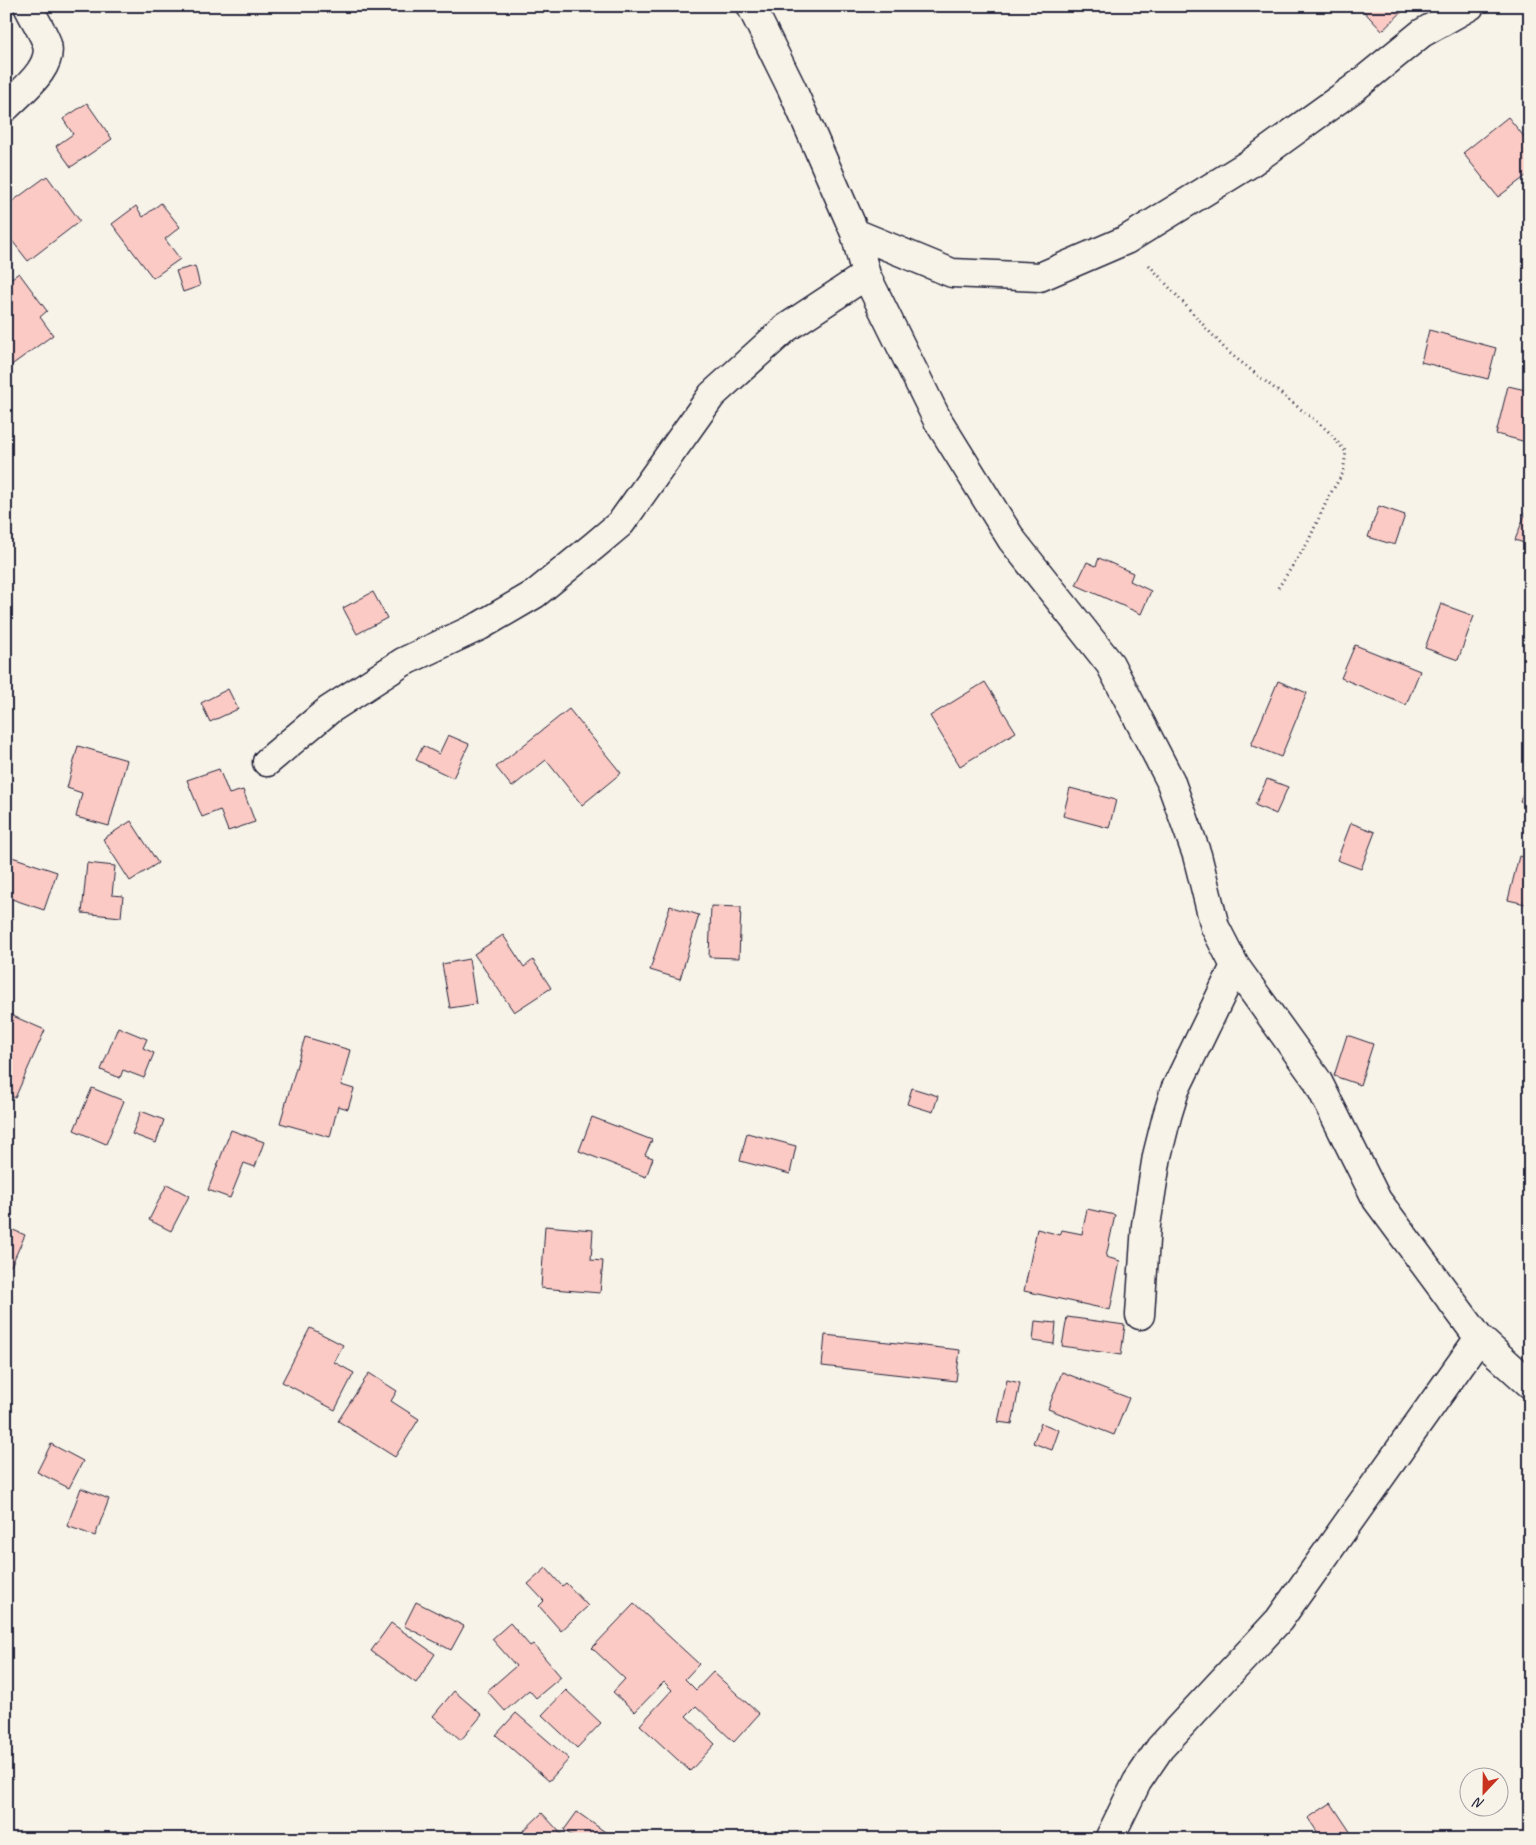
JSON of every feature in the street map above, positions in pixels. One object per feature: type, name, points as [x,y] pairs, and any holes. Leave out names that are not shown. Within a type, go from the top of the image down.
[{"type":"street","points":[[6,107],[35,78],[48,56],[47,42],[28,6]]},
{"type":"street","points":[[751,6],[792,89],[855,233],[866,275],[937,418],[1012,540],[1110,664],[1170,780],[1197,856],[1215,926],[1235,966],[1317,1080],[1377,1200],[1479,1338],[1530,1384]]},
{"type":"street","points":[[855,233],[952,272],[1040,277],[1126,240],[1249,164],[1354,89],[1422,33],[1470,6]]},
{"type":"street","points":[[267,762],[337,705],[403,662],[480,626],[535,594],[620,523],[712,395],[786,328],[866,275]]},
{"type":"street","points":[[1140,1315],[1146,1225],[1157,1156],[1167,1116],[1175,1090],[1235,966]]},
{"type":"street","points":[[1109,1839],[1137,1782],[1160,1748],[1279,1620],[1479,1338]]},
{"type":"path","points":[[1126,240],[1228,351],[1327,430],[1346,452],[1343,472],[1329,496],[1307,544],[1276,591]]},
{"type":"building","points":[[1359,6],[1408,6],[1382,31]]},
{"type":"building","points":[[87,103],[112,139],[71,167],[56,146],[73,134],[63,119]]},
{"type":"building","points":[[1508,117],[1530,144],[1530,173],[1498,197],[1463,153]]},
{"type":"building","points":[[47,176],[80,221],[28,261],[6,233],[6,206]]},
{"type":"building","points":[[161,203],[180,227],[165,239],[180,259],[153,278],[112,224],[136,206],[143,217]]},
{"type":"building","points":[[195,266],[200,286],[183,292],[176,271]]},
{"type":"building","points":[[19,273],[47,311],[40,317],[53,335],[6,369],[6,282]]},
{"type":"building","points":[[1429,330],[1496,348],[1488,379],[1421,362]]},
{"type":"building","points":[[1508,386],[1530,391],[1530,443],[1496,434]]},
{"type":"building","points":[[1530,502],[1530,545],[1515,540]]},
{"type":"building","points":[[1379,506],[1405,515],[1395,545],[1368,537]]},
{"type":"building","points":[[1099,558],[1133,573],[1130,581],[1151,591],[1141,614],[1076,585],[1087,562],[1096,566]]},
{"type":"building","points":[[373,592],[387,618],[357,634],[343,608]]},
{"type":"building","points":[[1441,604],[1474,616],[1458,660],[1425,648]]},
{"type":"building","points":[[1355,645],[1420,671],[1406,705],[1341,678]]},
{"type":"building","points":[[1278,681],[1307,693],[1281,757],[1251,745]]},
{"type":"building","points":[[985,682],[1016,732],[960,766],[930,716]]},
{"type":"building","points":[[228,689],[238,709],[210,722],[201,703]]},
{"type":"building","points":[[569,709],[621,773],[582,805],[546,760],[512,787],[496,767]]},
{"type":"building","points":[[448,735],[469,744],[453,778],[416,760],[423,746],[439,754]]},
{"type":"building","points":[[78,746],[127,760],[109,826],[76,817],[82,793],[67,788]]},
{"type":"building","points":[[219,769],[229,794],[243,790],[255,822],[228,831],[220,810],[202,817],[187,780]]},
{"type":"building","points":[[1530,778],[1530,806],[1520,801]]},
{"type":"building","points":[[1267,779],[1288,787],[1276,814],[1255,805]]},
{"type":"building","points":[[1070,788],[1116,800],[1109,828],[1063,816]]},
{"type":"building","points":[[131,821],[158,863],[130,881],[103,839]]},
{"type":"building","points":[[1351,823],[1375,832],[1361,869],[1337,860]]},
{"type":"building","points":[[6,855],[57,872],[44,910],[6,897]]},
{"type":"building","points":[[1519,856],[1530,859],[1530,905],[1508,900]]},
{"type":"building","points":[[87,863],[115,866],[112,895],[123,896],[121,917],[82,913]]},
{"type":"building","points":[[670,906],[699,915],[680,979],[650,970]]},
{"type":"building","points":[[711,906],[741,907],[739,958],[709,957]]},
{"type":"building","points":[[503,935],[524,967],[533,960],[551,988],[514,1012],[474,954]]},
{"type":"building","points":[[469,959],[476,1004],[450,1008],[442,964]]},
{"type":"building","points":[[6,1013],[45,1030],[15,1098],[6,1094]]},
{"type":"building","points":[[118,1027],[147,1039],[143,1048],[154,1053],[144,1078],[123,1070],[120,1078],[101,1070]]},
{"type":"building","points":[[1347,1035],[1373,1044],[1360,1085],[1334,1076]]},
{"type":"building","points":[[305,1037],[350,1050],[341,1085],[354,1089],[348,1109],[338,1106],[330,1137],[280,1123]]},
{"type":"building","points":[[92,1088],[124,1101],[106,1144],[74,1130]]},
{"type":"building","points":[[912,1088],[938,1096],[933,1112],[907,1104]]},
{"type":"building","points":[[141,1111],[164,1120],[156,1143],[132,1134]]},
{"type":"building","points":[[592,1117],[652,1140],[645,1155],[653,1158],[646,1177],[579,1151]]},
{"type":"building","points":[[231,1130],[264,1142],[255,1167],[244,1163],[230,1198],[208,1190]]},
{"type":"building","points":[[747,1133],[796,1146],[790,1174],[740,1161]]},
{"type":"building","points":[[167,1184],[189,1196],[171,1231],[149,1220]]},
{"type":"building","points":[[1087,1209],[1115,1215],[1106,1257],[1120,1261],[1110,1310],[1024,1291],[1037,1229],[1060,1235],[1062,1230],[1082,1234]]},
{"type":"building","points":[[545,1226],[593,1230],[591,1260],[603,1261],[600,1293],[541,1288]]},
{"type":"building","points":[[6,1227],[25,1235],[11,1266],[6,1264]]},
{"type":"building","points":[[1067,1317],[1125,1325],[1121,1355],[1062,1346]]},
{"type":"building","points":[[1035,1321],[1056,1323],[1054,1344],[1033,1341]]},
{"type":"building","points":[[310,1328],[343,1345],[334,1362],[354,1373],[335,1410],[282,1382]]},
{"type":"building","points":[[825,1335],[960,1350],[956,1381],[822,1366]]},
{"type":"building","points":[[1062,1372],[1129,1398],[1114,1435],[1048,1409]]},
{"type":"building","points":[[369,1373],[397,1391],[391,1401],[419,1419],[395,1457],[338,1421]]},
{"type":"building","points":[[1007,1380],[1020,1383],[1012,1424],[998,1422]]},
{"type":"building","points":[[1041,1423],[1059,1430],[1052,1450],[1033,1443]]},
{"type":"building","points":[[51,1444],[83,1461],[69,1488],[37,1472]]},
{"type":"building","points":[[81,1488],[109,1499],[95,1536],[67,1526]]},
{"type":"building","points":[[546,1568],[562,1586],[566,1583],[588,1606],[561,1631],[539,1606],[544,1601],[528,1584]]},
{"type":"building","points":[[416,1602],[464,1626],[451,1650],[404,1626]]},
{"type":"building","points":[[634,1604],[699,1664],[685,1679],[696,1690],[713,1672],[759,1714],[734,1742],[696,1706],[686,1716],[715,1744],[690,1771],[640,1725],[672,1690],[664,1682],[635,1712],[613,1692],[625,1679],[592,1648]]},
{"type":"building","points":[[391,1623],[435,1654],[416,1683],[371,1651]]},
{"type":"building","points":[[510,1623],[530,1646],[533,1644],[561,1677],[536,1698],[529,1690],[505,1711],[487,1691],[516,1666],[492,1639]]},
{"type":"building","points":[[566,1690],[601,1723],[577,1748],[542,1715]]},
{"type":"building","points":[[454,1691],[482,1715],[461,1740],[433,1716]]},
{"type":"building","points":[[516,1713],[569,1759],[549,1781],[496,1735]]},
{"type":"building","points":[[1331,1803],[1355,1839],[1322,1839],[1308,1818]]},
{"type":"building","points":[[577,1812],[615,1839],[576,1839],[564,1830]]},
{"type":"building","points":[[542,1813],[566,1839],[515,1839]]}]
